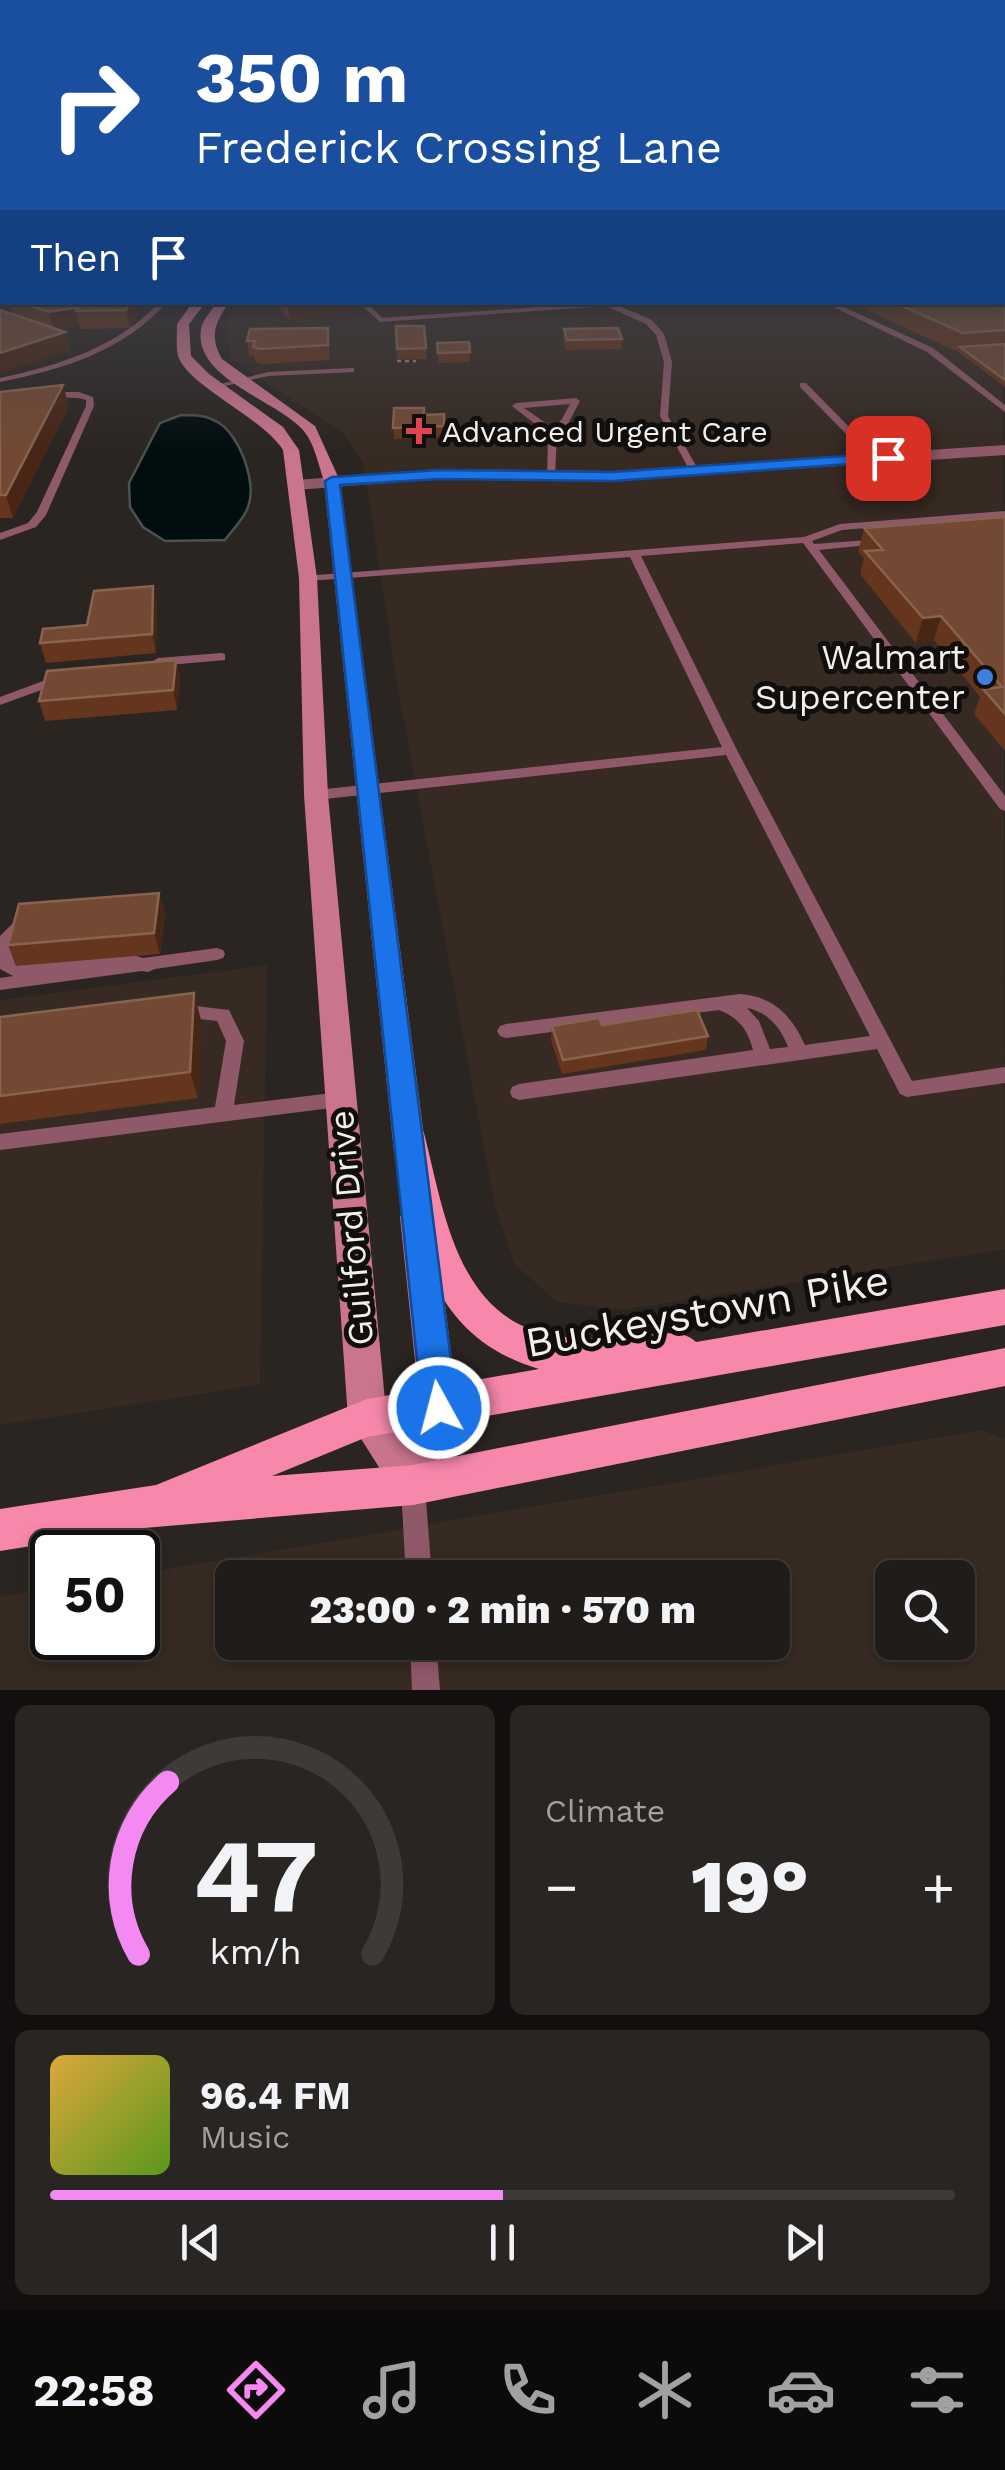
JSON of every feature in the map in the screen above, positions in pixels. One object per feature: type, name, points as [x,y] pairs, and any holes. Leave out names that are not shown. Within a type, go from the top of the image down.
[{"type":"main road","name":"Guilford Drive","points":[[198,305],[184,324],[182,349],[217,386],[286,438],[296,484],[308,578],[316,795],[367,1418],[412,1485]]},
{"type":"main road","name":"Guilford Drive","points":[[220,305],[210,318],[206,336],[213,356],[240,381],[287,409],[311,430],[332,481],[439,1408],[412,1485]]},
{"type":"main road","points":[[408,1133],[440,1254],[457,1295],[479,1323],[514,1346],[555,1354],[756,1350]]},
{"type":"main road","name":"Buckeystown Pike","points":[[144,1507],[367,1418],[1005,1307]]},
{"type":"main road","name":"Buckeystown Pike","points":[[0,1530],[144,1507],[412,1485],[1005,1366]]},
{"type":"street","points":[[296,484],[440,474],[550,477],[694,471],[1005,450]]},
{"type":"lane","points":[[0,380],[43,370],[108,346],[145,322],[161,305]]},
{"type":"lane","points":[[364,305],[380,320],[579,305]]},
{"type":"lane","points":[[609,305],[657,327],[668,362],[664,416],[694,471]]},
{"type":"lane","points":[[832,305],[930,350],[1005,409]]},
{"type":"lane","points":[[217,386],[287,372],[351,370]]},
{"type":"lane","points":[[803,385],[854,436]]},
{"type":"lane","points":[[0,538],[32,525],[42,512],[90,406],[90,399],[80,395],[30,397]]},
{"type":"lane","points":[[550,477],[552,432],[566,420],[576,401],[516,406],[552,432]]},
{"type":"lane","points":[[808,544],[840,527],[1005,514]]},
{"type":"lane","points":[[939,519],[949,532]]},
{"type":"lane","points":[[308,578],[899,540]]},
{"type":"lane","points":[[808,544],[1005,806]]},
{"type":"lane","points":[[635,555],[730,750],[907,1088],[1005,1075]]},
{"type":"lane","points":[[135,664],[221,656]]},
{"type":"lane","points":[[0,701],[78,674]]},
{"type":"lane","points":[[316,795],[730,750]]},
{"type":"lane","points":[[50,914],[34,916],[16,926],[6,940],[6,964],[15,970],[126,960],[148,966]]},
{"type":"lane","points":[[0,984],[216,954]]},
{"type":"lane","points":[[506,1031],[719,1002],[762,1002],[792,1033],[794,1053]]},
{"type":"lane","points":[[719,1002],[739,1008],[750,1020],[762,1052],[757,1058]]},
{"type":"lane","points":[[156,1014],[188,1010],[223,1015],[235,1041],[224,1114]]},
{"type":"lane","points":[[518,1092],[882,1041]]},
{"type":"lane","points":[[0,1142],[340,1100]]},
{"type":"lane","points":[[412,1485],[418,1560]]},
{"type":"lane","points":[[424,1660],[426,1690]]},
{"type":"path","points":[[398,362],[416,361]]},
{"type":"path","points":[[450,440],[451,426]]},
{"type":"shaded area","points":[[236,305],[1003,305],[1005,1249],[622,1310],[558,1302],[515,1265],[495,1207],[398,689],[364,466],[344,434],[230,358],[226,320]]},
{"type":"shaded area","points":[[181,415],[196,415],[219,423],[234,438],[245,461],[250,486],[248,507],[225,540],[165,541],[143,527],[130,507],[129,483],[160,423]]},
{"type":"shaded area","points":[[267,965],[260,1385],[0,1425],[0,1000]]},
{"type":"shaded area","points":[[982,1430],[1005,1439],[1005,1690],[0,1690],[0,1596],[30,1591],[30,1660],[160,1660],[160,1570],[215,1561],[215,1660],[790,1660],[790,1560],[220,1560]]},
{"type":"building","points":[[28,305],[128,305],[126,310],[76,311],[79,307],[49,312]]},
{"type":"building","points":[[900,305],[1005,305],[1005,330],[963,333]]},
{"type":"building","points":[[0,310],[65,332],[0,353]]},
{"type":"building","points":[[396,326],[424,326],[426,348],[397,349]]},
{"type":"building","points":[[328,328],[328,345],[260,349],[253,347],[255,341],[247,341],[250,329]]},
{"type":"building","points":[[618,328],[622,339],[567,340],[564,329]]},
{"type":"building","points":[[469,342],[470,352],[438,353],[437,343]]},
{"type":"building","points":[[1005,344],[1005,380],[960,347]]},
{"type":"building","points":[[63,385],[6,495],[0,495],[0,392]]},
{"type":"building","points":[[394,408],[424,408],[424,415],[444,414],[444,426],[393,428]]},
{"type":"building","name":"Walmart Supercenter","points":[[1005,517],[1005,714],[983,689],[1002,687],[941,616],[923,618],[865,551],[883,550],[864,528]]},
{"type":"building","points":[[153,586],[152,634],[40,643],[43,629],[87,625],[94,591]]},
{"type":"building","points":[[176,660],[173,690],[39,701],[47,671]]},
{"type":"building","points":[[159,893],[154,933],[8,945],[19,904]]},
{"type":"building","points":[[194,993],[190,1072],[0,1096],[0,1017]]},
{"type":"building","points":[[697,1010],[708,1036],[563,1060],[552,1026],[599,1018],[602,1025]]},
{"type":"place","name":"Advanced Urgent Care","points":[[419,431]]},
{"type":"place","name":"Walmart Supercenter","points":[[985,677]]},
{"type":"route","points":[[439,1408],[332,481],[440,474],[613,476],[888,458]]}]
